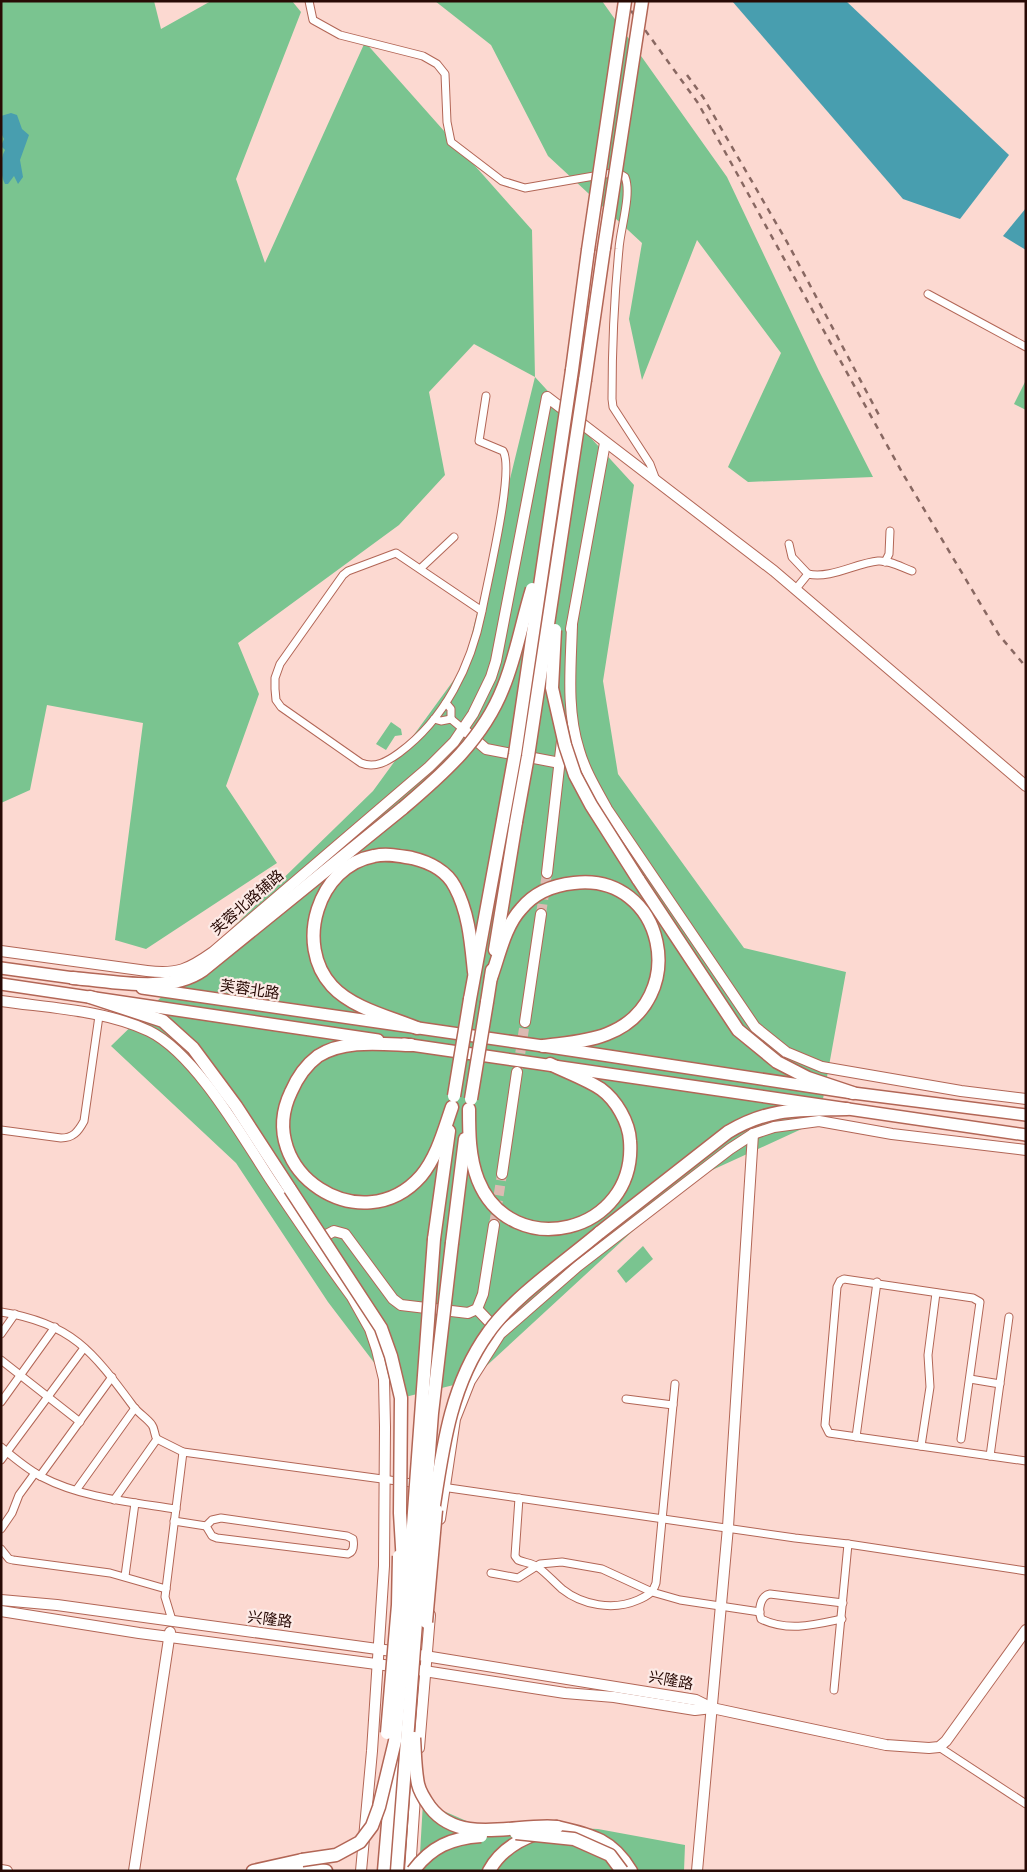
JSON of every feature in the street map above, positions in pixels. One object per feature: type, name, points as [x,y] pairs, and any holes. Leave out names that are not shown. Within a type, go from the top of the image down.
[{"type":"highway","points":[[412,1621],[432,1413],[452,1243],[470,1104],[487,1002],[509,821],[515,754],[625,1]]},
{"type":"highway","points":[[397,1871],[411,1698],[412,1621],[434,1239],[453,1102],[474,972],[509,821],[557,570],[642,1]]},
{"type":"highway","points":[[73,978],[158,984],[187,980],[204,970],[403,808],[457,759],[496,704],[504,687],[545,543]]},
{"type":"highway","points":[[557,570],[552,688],[565,745],[575,775],[587,797],[638,879],[738,1030],[777,1062],[808,1078],[852,1093]]},
{"type":"highway","points":[[417,1028],[351,1000],[332,986],[323,972],[315,956],[313,925],[325,892],[339,874],[352,864],[373,856],[394,854],[422,860],[445,874],[454,886],[469,925],[474,972]]},
{"type":"highway","points":[[490,978],[509,928],[520,909],[539,894],[558,884],[586,881],[613,887],[628,896],[643,912],[652,928],[659,948],[660,963],[656,983],[646,1002],[633,1019],[608,1034],[543,1046]]},
{"type":"highway","points":[[90,997],[163,1020],[193,1048],[236,1106],[382,1328],[401,1398],[398,1604],[383,1793]]},
{"type":"highway","points":[[411,1045],[365,1044],[342,1047],[319,1056],[305,1069],[296,1080],[286,1101],[283,1118],[285,1140],[295,1165],[316,1188],[332,1196],[362,1204],[382,1201],[410,1186],[421,1176],[438,1144],[453,1102]]},
{"type":"highway","points":[[470,1104],[469,1136],[478,1180],[502,1213],[516,1222],[534,1227],[555,1229],[577,1225],[591,1219],[606,1208],[625,1181],[631,1153],[630,1135],[624,1119],[613,1101],[601,1090],[550,1064]]},
{"type":"highway","points":[[384,1871],[395,1741],[412,1621],[439,1472],[458,1386],[488,1331],[514,1305],[599,1234],[728,1132],[747,1121],[779,1111],[847,1109]]},
{"type":"highway","points":[[415,1747],[439,1472]]},
{"type":"highway","points":[[400,1513],[412,1621]]},
{"type":"highway","points":[[411,1698],[418,1784],[423,1797],[435,1813],[456,1827],[476,1830],[537,1825],[574,1830],[591,1835],[617,1850],[631,1871]]},
{"type":"highway","points":[[252,1871],[336,1855],[360,1842],[372,1826],[383,1793],[395,1741]]},
{"type":"highway","points":[[489,1871],[503,1853],[516,1842],[536,1833],[552,1832],[580,1836],[594,1841],[612,1852],[626,1871]]},
{"type":"highway","points":[[412,1871],[424,1857],[453,1839],[520,1833],[574,1839],[610,1855],[622,1871]]},
{"type":"highway","points":[[494,1871],[516,1850],[554,1839],[571,1840],[587,1847],[606,1859],[618,1871]]},
{"type":"highway","points":[[284,1871],[301,1867],[326,1871]]},
{"type":"main road","name":"芙蓉北路","points":[[1,968],[543,1046],[852,1093],[1026,1115]]},
{"type":"main road","name":"芙蓉北路","points":[[1,984],[1026,1135]]},
{"type":"street","points":[[308,1],[313,20],[340,35],[423,56],[437,64],[444,74],[447,122],[451,142],[502,182],[525,188],[617,172],[625,177],[627,182],[619,249],[612,399],[613,407],[650,464],[656,481]]},
{"type":"street","points":[[928,294],[1026,347]]},
{"type":"street","points":[[482,611],[396,553],[342,574],[280,664],[275,678],[278,704],[288,713],[367,765],[380,764],[391,759],[416,739],[446,703],[469,659],[482,611],[503,499],[507,464],[503,451],[478,441],[486,396]]},
{"type":"street","name":"芙蓉北路辅路","points":[[1,950],[165,974],[188,968],[213,952],[408,787],[448,748],[464,729],[481,700],[496,661],[546,397],[605,443]]},
{"type":"street","points":[[547,873],[560,763],[572,624],[605,443],[796,590],[1026,786]]},
{"type":"street","points":[[885,562],[889,554],[890,531]]},
{"type":"street","points":[[420,568],[454,537]]},
{"type":"street","points":[[789,544],[792,557],[808,574]]},
{"type":"street","points":[[796,590],[808,574],[830,572],[878,561],[912,571]]},
{"type":"street","points":[[572,624],[572,719],[578,748],[588,776],[606,809],[755,1027],[786,1052],[822,1067],[961,1090],[1026,1098]]},
{"type":"street","points":[[446,703],[450,709],[451,718],[486,749],[560,763]]},
{"type":"street","points":[[434,719],[443,721],[451,718]]},
{"type":"street","points":[[525,1022],[541,914]]},
{"type":"street","points":[[1,1001],[99,1016],[130,1023],[150,1032],[177,1051],[192,1065],[312,1243],[352,1297],[370,1329],[384,1379],[384,1566],[372,1751],[361,1871]]},
{"type":"street","points":[[1,1130],[71,1138],[79,1130],[84,1121],[99,1016]]},
{"type":"street","points":[[502,1174],[517,1072]]},
{"type":"street","points":[[412,1871],[424,1671],[443,1487],[456,1419],[470,1381],[500,1334],[578,1266],[730,1148],[753,1134],[790,1123],[819,1121],[892,1134],[1026,1150]]},
{"type":"street","points":[[697,1871],[728,1527],[753,1134]]},
{"type":"street","points":[[312,1243],[334,1232],[345,1234],[393,1299],[401,1305],[473,1312],[477,1309],[483,1294],[494,1225]]},
{"type":"street","points":[[961,1439],[980,1302],[972,1298],[877,1282],[844,1279],[840,1281],[837,1287],[825,1428],[829,1433],[1026,1461]]},
{"type":"street","points":[[856,1437],[877,1282]]},
{"type":"street","points":[[920,1446],[930,1387],[928,1355],[936,1293]]},
{"type":"street","points":[[477,1309],[500,1334]]},
{"type":"street","points":[[1,1312],[41,1320],[55,1327],[84,1348],[102,1363],[135,1408],[153,1426],[156,1439],[114,1500]]},
{"type":"street","points":[[1,1334],[15,1314]]},
{"type":"street","points":[[990,1456],[1010,1316]]},
{"type":"street","points":[[1,1402],[55,1327]]},
{"type":"street","points":[[1,1460],[4,1450],[84,1348]]},
{"type":"street","points":[[1,1360],[80,1422]]},
{"type":"street","points":[[1,1528],[12,1513],[19,1495],[38,1475],[80,1422],[112,1377]]},
{"type":"street","points":[[970,1379],[1000,1384]]},
{"type":"street","points":[[519,1498],[515,1558],[536,1566],[563,1590],[586,1603],[597,1605],[631,1604],[652,1592],[656,1582],[675,1384]]},
{"type":"street","points":[[626,1399],[673,1405]]},
{"type":"street","points":[[76,1489],[135,1408]]},
{"type":"street","points":[[156,1439],[183,1452],[728,1527],[1026,1571]]},
{"type":"street","points":[[4,1450],[38,1475],[76,1489],[114,1500],[176,1509]]},
{"type":"street","points":[[134,1871],[172,1621],[164,1597],[183,1452]]},
{"type":"street","points":[[126,1576],[135,1503]]},
{"type":"street","points":[[174,1520],[206,1526],[212,1536],[217,1538],[348,1554],[354,1544],[353,1539],[347,1536],[221,1518],[212,1520],[206,1526]]},
{"type":"street","points":[[834,1690],[848,1544]]},
{"type":"street","points":[[1,1549],[9,1559],[13,1560],[126,1576],[143,1584],[166,1589]]},
{"type":"street","points":[[490,1573],[518,1578],[536,1566],[548,1562],[562,1562],[602,1569],[652,1592],[720,1607],[760,1612]]},
{"type":"street","points":[[842,1619],[822,1624],[792,1627],[761,1619],[760,1612],[762,1600],[765,1595],[770,1594],[843,1603]]},
{"type":"street","name":"兴隆路","points":[[1,1600],[379,1648],[696,1700],[712,1708]]},
{"type":"street","name":"兴隆路","points":[[1,1611],[169,1637],[378,1664],[565,1693],[614,1697],[695,1710],[712,1708]]},
{"type":"street","points":[[939,1747],[956,1728],[1026,1630]]},
{"type":"street","points":[[712,1708],[886,1745],[919,1749],[939,1747],[1026,1804]]},
{"type":"street","points":[[1,1870],[7,1871]]},
{"type":"green space","points":[[1,1],[154,1],[161,29],[211,1],[292,1],[301,12],[236,179],[265,263],[365,42],[532,230],[535,377],[474,344],[429,392],[445,475],[399,525],[238,643],[259,694],[226,786],[277,863],[146,949],[115,940],[143,723],[47,705],[30,790],[1,803]]},
{"type":"green space","points":[[435,1],[602,1],[727,177],[819,371],[873,477],[748,482],[728,467],[781,353],[697,240],[642,380],[629,319],[642,243],[548,156],[491,45]]},
{"type":"green space","points":[[535,377],[634,485],[603,681],[618,774],[744,948],[846,972],[819,1121],[686,1182],[470,1381],[401,1398],[328,1302],[236,1163],[111,1046],[373,791],[464,666]]},
{"type":"green space","points":[[1026,380],[1026,410],[1014,404]]},
{"type":"green space","points":[[391,722],[401,729],[402,735],[395,736],[386,750],[376,744]]},
{"type":"green space","points":[[643,1246],[653,1259],[626,1283],[617,1271]]},
{"type":"green space","points":[[423,1802],[471,1823],[598,1829],[685,1845],[684,1871],[419,1871]]},
{"type":"water","points":[[732,1],[846,1],[1009,155],[960,219],[903,199]]},
{"type":"water","points":[[11,113],[17,115],[22,129],[29,135],[20,160],[23,177],[18,184],[14,176],[8,184],[5,184],[1,171],[1,162],[5,150],[1,146],[4,139],[1,133],[1,116]]},
{"type":"water","points":[[1026,208],[1026,250],[1003,236]]},
{"type":"tunnel","points":[[541,914],[547,873]]},
{"type":"tunnel","points":[[518,1068],[525,1022]]},
{"type":"tunnel","points":[[494,1225],[502,1174]]},
{"type":"railway","points":[[624,1],[698,103],[903,474],[999,635],[1026,667]]},
{"type":"railway","points":[[687,75],[703,97],[787,242],[881,419]]}]
